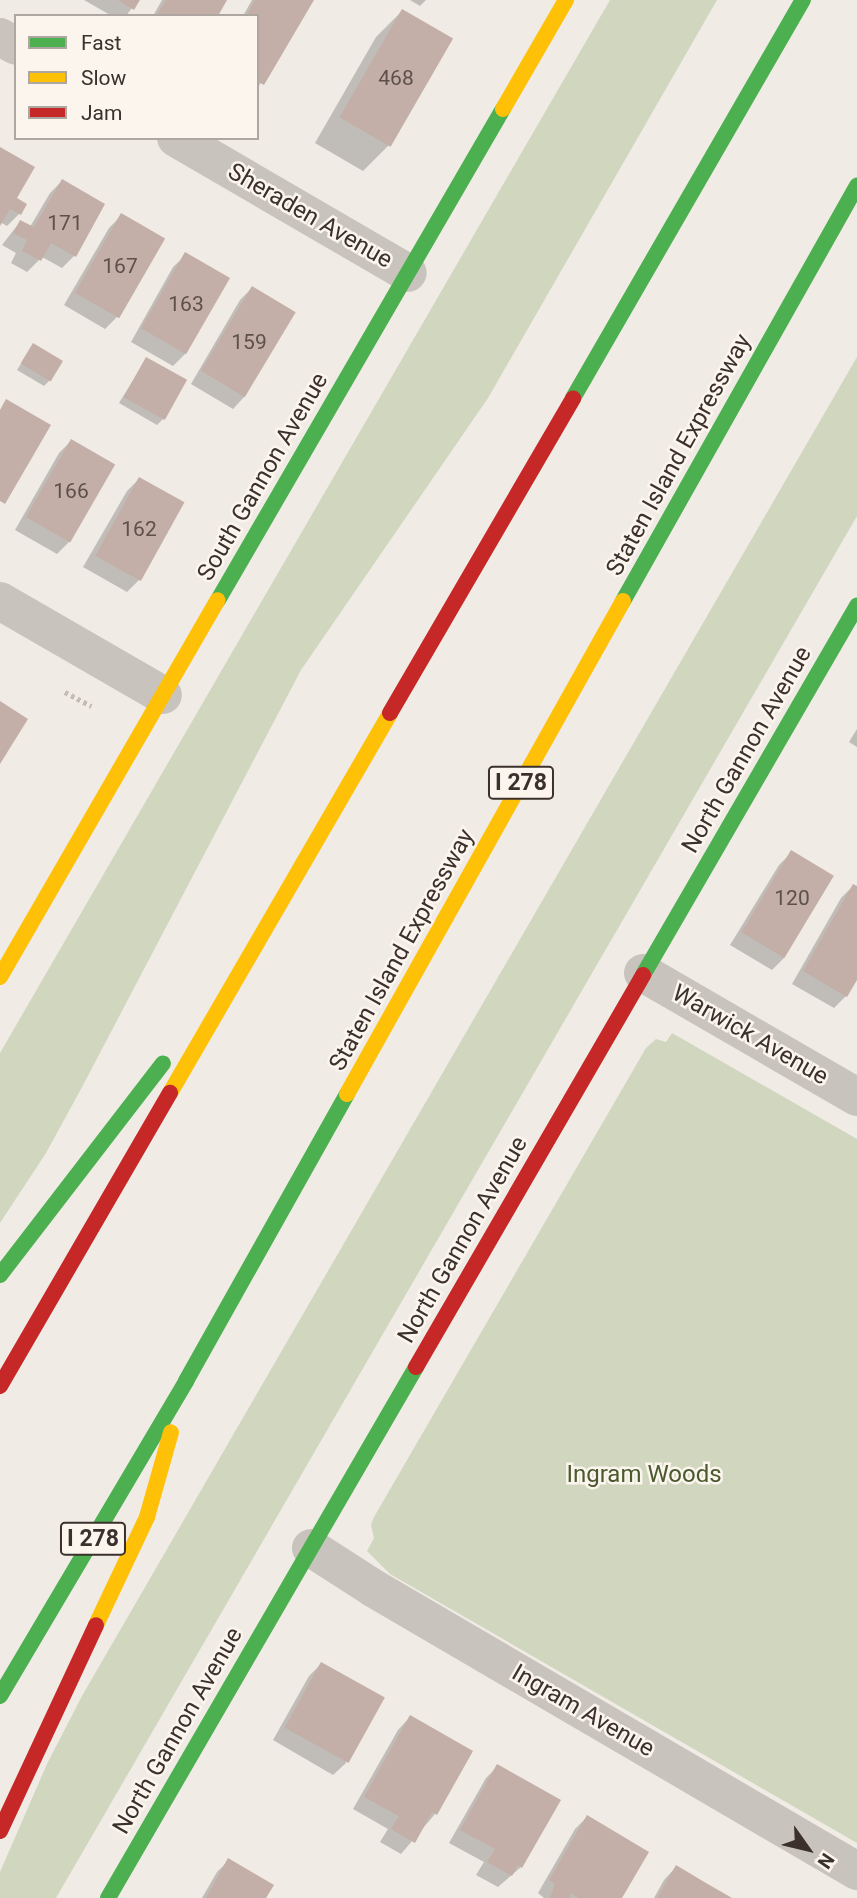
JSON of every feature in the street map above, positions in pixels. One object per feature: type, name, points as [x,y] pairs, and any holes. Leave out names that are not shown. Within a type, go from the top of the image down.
[{"type":"main road","name":"South Gannon Avenue","points":[[0,977],[566,0]]},
{"type":"main road","points":[[0,1386],[803,0]]},
{"type":"main road","name":"Staten Island Expressway","points":[[0,1696],[186,1381],[857,185]]},
{"type":"main road","name":"North Gannon Avenue","points":[[108,1898],[857,606]]},
{"type":"main road","points":[[0,1275],[256,942]]},
{"type":"main road","points":[[0,1831],[147,1517],[186,1381]]},
{"type":"street","name":"Sheraden Avenue","points":[[179,140],[408,272]]},
{"type":"street","points":[[0,601],[163,695]]},
{"type":"street","name":"Warwick Avenue","points":[[643,973],[857,1097]]},
{"type":"street","name":"Ingram Avenue","points":[[311,1548],[373,1588],[857,1871]]},
{"type":"path","points":[[65,692],[91,706]]},
{"type":"green space","points":[[610,0],[717,0],[488,398],[301,670],[81,1089],[46,1153],[0,1223],[0,1053]]},
{"type":"green space","points":[[857,357],[857,516],[56,1898],[0,1898],[0,1872],[47,1764],[82,1696]]},
{"type":"green space","name":"Ingram Woods","points":[[672,1033],[857,1139],[857,1843],[390,1574],[367,1551],[374,1538],[371,1525],[374,1517],[646,1048],[656,1039],[666,1042]]},
{"type":"building","points":[[118,0],[140,0],[134,10]]},
{"type":"building","points":[[166,0],[227,0],[219,14],[157,14]]},
{"type":"building","points":[[255,0],[314,0],[264,85],[259,82],[259,14],[247,14]]},
{"type":"building","points":[[402,9],[453,38],[391,147],[340,117]]},
{"type":"building","points":[[0,147],[35,167],[17,198],[27,204],[21,215],[10,209],[0,226]]},
{"type":"building","points":[[62,179],[105,204],[76,257],[51,243],[41,261],[22,251],[27,240],[13,233],[20,220],[34,227]]},
{"type":"building","points":[[121,213],[165,238],[119,318],[75,293]]},
{"type":"building","points":[[185,252],[230,278],[186,354],[141,328]]},
{"type":"building","points":[[252,286],[296,312],[245,397],[201,371]]},
{"type":"building","points":[[33,343],[63,361],[51,382],[21,364]]},
{"type":"building","points":[[146,357],[187,380],[165,420],[124,397]]},
{"type":"building","points":[[6,399],[51,425],[5,504],[0,501],[0,410]]},
{"type":"building","points":[[71,439],[115,464],[70,542],[26,517]]},
{"type":"building","points":[[139,477],[184,502],[141,581],[95,556]]},
{"type":"building","points":[[0,701],[28,719],[0,764]]},
{"type":"building","points":[[791,850],[834,876],[784,958],[742,932]]},
{"type":"building","points":[[853,884],[857,886],[857,980],[847,997],[803,971]]},
{"type":"building","points":[[321,1662],[385,1697],[348,1763],[285,1728]]},
{"type":"building","points":[[410,1715],[473,1751],[437,1815],[432,1812],[415,1843],[391,1829],[399,1816],[364,1797]]},
{"type":"building","points":[[497,1764],[561,1800],[522,1868],[518,1865],[512,1876],[487,1862],[495,1849],[460,1830]]},
{"type":"building","points":[[587,1815],[649,1852],[622,1898],[579,1898],[571,1893],[569,1898],[550,1898],[555,1884],[549,1880]]},
{"type":"building","points":[[228,1858],[274,1885],[266,1898],[206,1898]]},
{"type":"building","points":[[676,1865],[706,1883],[732,1898],[657,1898]]},
{"type":"traffic: fast","points":[[573,398],[803,0]]},
{"type":"traffic: fast","points":[[218,600],[503,109]]},
{"type":"traffic: fast","points":[[623,601],[857,185]]},
{"type":"traffic: fast","points":[[643,975],[857,606]]},
{"type":"traffic: fast","points":[[0,1275],[163,1063]]},
{"type":"traffic: fast","points":[[0,1696],[186,1381],[347,1094]]},
{"type":"traffic: fast","points":[[108,1898],[416,1367]]},
{"type":"traffic: slow","points":[[503,109],[566,0]]},
{"type":"traffic: slow","points":[[0,977],[218,600]]},
{"type":"traffic: slow","points":[[347,1094],[623,601]]},
{"type":"traffic: slow","points":[[170,1093],[390,713]]},
{"type":"traffic: slow","points":[[96,1625],[147,1517],[171,1432]]},
{"type":"traffic: jam","points":[[390,713],[573,398]]},
{"type":"traffic: jam","points":[[416,1367],[643,975]]},
{"type":"traffic: jam","points":[[0,1386],[170,1093]]},
{"type":"traffic: jam","points":[[0,1831],[96,1625]]}]
